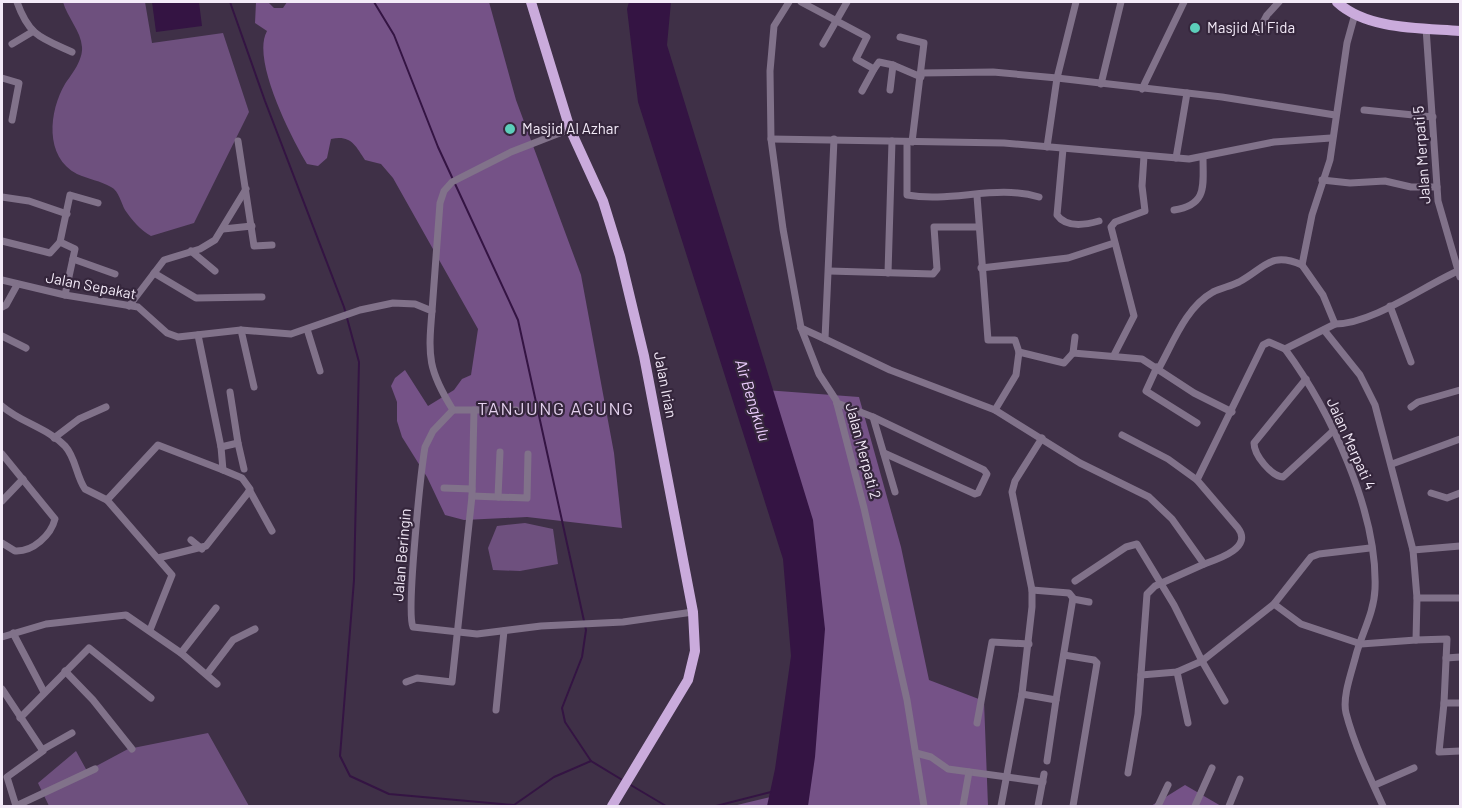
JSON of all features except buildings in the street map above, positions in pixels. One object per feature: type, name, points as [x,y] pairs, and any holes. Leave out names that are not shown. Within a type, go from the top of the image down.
[{"type":"main road","name":"Jalan Irian","points":[[531,2],[570,129],[603,201],[629,289],[693,612],[695,651],[692,671],[612,807]]},
{"type":"main road","points":[[1337,2],[1355,14],[1379,22],[1461,31]]},
{"type":"street","points":[[17,2],[23,19],[32,32],[72,52]]},
{"type":"street","name":"Jalan Merpati 2","points":[[789,2],[777,20],[773,34],[771,139],[783,229],[801,328],[816,369],[837,403],[889,616],[916,753],[924,807]]},
{"type":"street","points":[[801,2],[867,37],[856,59],[874,69]]},
{"type":"street","points":[[823,44],[847,2]]},
{"type":"street","points":[[1047,147],[1057,78],[1076,2]]},
{"type":"street","points":[[1101,84],[1120,2]]},
{"type":"street","points":[[1142,89],[1184,2]]},
{"type":"street","points":[[1258,32],[1266,15],[1279,2]]},
{"type":"street","points":[[1302,265],[1322,180],[1330,160],[1331,138],[1347,43],[1355,14]]},
{"type":"street","name":"Jalan Merpati 5","points":[[1426,28],[1441,218],[1460,273]]},
{"type":"street","points":[[12,44],[32,32]]},
{"type":"street","points":[[900,37],[924,43],[921,75],[909,142],[907,195],[977,196],[1000,190],[1039,196]]},
{"type":"street","points":[[862,91],[879,62],[921,75],[993,72],[1057,78],[1187,93],[1335,115]]},
{"type":"street","points":[[890,90],[893,65]]},
{"type":"street","points":[[2,78],[19,83],[12,120]]},
{"type":"street","points":[[1176,158],[1187,93]]},
{"type":"street","points":[[1364,110],[1433,117]]},
{"type":"street","points":[[516,410],[453,410],[431,369],[429,346],[440,203],[444,191],[460,177],[511,152],[570,129]]},
{"type":"street","points":[[771,139],[983,142],[1176,158],[1203,157],[1274,142],[1331,138]]},
{"type":"street","points":[[825,339],[834,140]]},
{"type":"street","points":[[238,141],[254,247],[272,246]]},
{"type":"street","points":[[888,273],[892,141]]},
{"type":"street","points":[[1063,149],[1057,215],[1061,220],[1076,225],[1099,221]]},
{"type":"street","points":[[1114,355],[1134,316],[1114,243],[1112,224],[1145,211],[1142,186],[1144,156]]},
{"type":"street","points":[[1174,210],[1190,208],[1197,203],[1203,186],[1203,157]]},
{"type":"street","points":[[1322,180],[1350,183],[1385,181],[1411,187],[1437,188]]},
{"type":"street","points":[[129,306],[166,259],[211,244],[223,229],[246,189]]},
{"type":"street","points":[[2,241],[50,253],[60,242],[71,194],[99,203]]},
{"type":"street","points":[[977,196],[987,339],[1015,340],[1019,352],[1017,373],[995,410]]},
{"type":"street","points":[[2,197],[23,200],[68,213]]},
{"type":"street","points":[[223,229],[252,226]]},
{"type":"street","points":[[829,271],[935,274],[934,227],[978,226]]},
{"type":"street","points":[[60,242],[75,249],[65,295]]},
{"type":"street","points":[[981,268],[1068,258],[1114,243]]},
{"type":"street","points":[[191,251],[215,271]]},
{"type":"street","points":[[1197,423],[1146,391],[1189,314],[1212,292],[1240,281],[1277,259],[1286,258],[1302,265],[1323,295],[1335,324]]},
{"type":"street","points":[[73,259],[116,274]]},
{"type":"street","points":[[154,273],[196,298],[262,297]]},
{"type":"street","points":[[1197,480],[1263,345],[1269,342],[1284,349],[1335,324],[1344,324],[1390,306],[1460,273]]},
{"type":"street","name":"Jalan Sepakat","points":[[2,280],[145,311],[172,336],[241,330],[285,334],[307,329],[360,310],[399,302],[416,304],[432,311]]},
{"type":"street","points":[[2,307],[17,285]]},
{"type":"street","points":[[1390,306],[1411,362]]},
{"type":"street","points":[[801,328],[883,368],[995,410],[1080,463],[1156,503],[1172,519],[1204,564]]},
{"type":"street","points":[[307,329],[320,371]]},
{"type":"street","points":[[241,330],[254,387]]},
{"type":"street","name":"Jalan Merpati 4","points":[[1324,330],[1369,390],[1392,464],[1413,550],[1416,640]]},
{"type":"street","points":[[198,335],[221,447],[223,470]]},
{"type":"street","points":[[2,336],[26,348]]},
{"type":"street","points":[[1019,352],[1064,363],[1073,353],[1075,337]]},
{"type":"street","name":"Jalan Merpati 4","points":[[1284,349],[1306,379],[1357,486],[1370,548],[1375,588],[1371,613],[1347,697],[1346,713],[1383,807]]},
{"type":"street","points":[[1073,353],[1142,359],[1194,393],[1232,412]]},
{"type":"street","points":[[1306,379],[1254,443],[1254,449],[1272,473],[1280,477],[1332,431]]},
{"type":"street","points":[[1411,407],[1419,402],[1461,390]]},
{"type":"street","points":[[230,392],[244,469]]},
{"type":"street","points":[[837,403],[873,417],[984,470],[987,474],[975,495],[884,453]]},
{"type":"street","points":[[2,406],[21,421],[54,438],[70,453],[85,489],[107,500],[172,576],[150,630]]},
{"type":"street","points":[[54,438],[79,419],[106,407]]},
{"type":"street","name":"Jalan Beringin","points":[[453,410],[434,431],[425,447],[411,618],[415,628],[457,633],[504,631],[585,622],[623,622],[693,612]]},
{"type":"street","points":[[406,682],[417,678],[452,682],[472,492],[474,410]]},
{"type":"street","points":[[873,417],[895,492]]},
{"type":"street","points":[[1122,435],[1168,459],[1197,480],[1243,537],[1237,547],[1229,553],[1150,590],[1146,599],[1136,729],[1128,772]]},
{"type":"street","points":[[1001,807],[1022,694],[1029,644],[1032,590],[1012,492],[1016,481],[1042,438]]},
{"type":"street","points":[[1392,464],[1443,443],[1461,439]]},
{"type":"street","points":[[221,447],[238,443]]},
{"type":"street","points":[[107,500],[158,445],[196,462],[242,478],[272,531]]},
{"type":"street","points":[[498,497],[500,452]]},
{"type":"street","points":[[2,454],[52,513],[54,522],[31,548],[15,551],[2,543]]},
{"type":"street","points":[[444,488],[522,500],[528,496],[528,454]]},
{"type":"street","points":[[2,501],[23,479]]},
{"type":"street","points":[[158,558],[202,549],[208,545],[250,491]]},
{"type":"street","points":[[1431,493],[1448,498],[1461,493]]},
{"type":"street","points":[[192,540],[202,549]]},
{"type":"street","points":[[1075,581],[1134,543],[1141,548],[1225,701]]},
{"type":"street","points":[[1413,550],[1461,546]]},
{"type":"street","points":[[1141,675],[1177,672],[1202,661],[1274,604],[1311,557],[1370,548]]},
{"type":"street","points":[[1032,590],[1069,592],[1073,599],[1047,760]]},
{"type":"street","points":[[1416,598],[1461,598]]},
{"type":"street","points":[[1073,599],[1089,602]]},
{"type":"street","points":[[1274,604],[1301,624],[1361,644],[1447,639],[1444,703],[1438,752],[1461,751]]},
{"type":"street","points":[[181,653],[216,608]]},
{"type":"street","points":[[2,637],[71,619],[120,614],[132,618],[150,630],[217,684]]},
{"type":"street","points":[[207,675],[233,640],[255,629]]},
{"type":"street","points":[[496,710],[504,631]]},
{"type":"street","points":[[13,633],[44,692]]},
{"type":"street","points":[[977,723],[992,642],[1029,644]]},
{"type":"street","points":[[20,718],[86,650],[91,648],[151,698]]},
{"type":"street","points":[[1064,656],[1093,660],[1097,663],[1073,807]]},
{"type":"street","points":[[1446,658],[1461,657]]},
{"type":"street","points":[[65,671],[93,700],[132,749]]},
{"type":"street","points":[[1177,672],[1188,723]]},
{"type":"street","points":[[2,689],[42,750]]},
{"type":"street","points":[[1022,694],[1056,700]]},
{"type":"street","points":[[1444,703],[1461,703]]},
{"type":"street","points":[[72,733],[42,750],[41,754],[4,779],[16,806],[95,769]]},
{"type":"street","points":[[916,753],[930,757],[948,769],[1007,777],[1044,778],[1038,807]]},
{"type":"street","points":[[1195,807],[1212,768]]},
{"type":"street","points":[[1375,785],[1414,768]]},
{"type":"street","points":[[963,807],[969,772]]},
{"type":"street","points":[[1229,807],[1240,779]]},
{"type":"street","points":[[1158,807],[1167,785]]},
{"type":"shaded area","points":[[63,2],[145,2],[152,43],[223,33],[249,112],[194,223],[151,236],[130,217],[114,189],[77,174],[59,157],[54,145],[53,133],[55,107],[82,52],[79,35]]},
{"type":"shaded area","points":[[256,2],[268,2],[274,8],[283,8],[287,2],[489,2],[516,100],[581,275],[614,453],[622,528],[527,517],[464,520],[445,515],[427,477],[402,437],[397,421],[397,402],[391,386],[395,378],[405,370],[428,406],[454,390],[462,379],[471,375],[478,329],[393,178],[381,164],[365,160],[352,142],[338,138],[331,139],[327,158],[318,166],[307,164],[283,117],[268,78],[263,44],[267,31],[255,23]]},
{"type":"shaded area","points":[[765,390],[859,397],[901,547],[929,680],[984,701],[988,806],[733,806],[779,795],[808,766]]},
{"type":"shaded area","points":[[525,523],[553,529],[558,564],[520,571],[493,570],[488,548],[497,526]]},
{"type":"shaded area","points":[[208,733],[249,806],[49,806],[38,783],[76,751],[87,771],[128,749]]},
{"type":"shaded area","points":[[1185,785],[1221,806],[1151,806]]},
{"type":"water","points":[[152,2],[199,2],[202,26],[156,32]]},
{"type":"water","name":"Air Bengkulu","points":[[629,2],[671,2],[667,45],[813,520],[825,629],[815,757],[808,806],[767,806],[775,769],[791,656],[783,559],[638,102],[627,9]]},
{"type":"waterway","points":[[230,2],[265,101],[344,307],[359,362],[354,580],[340,756],[350,776],[389,794],[514,805],[554,777],[591,761]]},
{"type":"waterway","points":[[374,2],[394,35],[438,147],[518,320],[586,630],[582,657],[562,708],[565,722],[591,761],[624,781]]},
{"type":"waterway","points":[[629,784],[666,806]]},
{"type":"waterway","points":[[716,806],[771,792]]},
{"type":"place","name":"Masjid Al Fida","points":[[1195,28]]},
{"type":"place","name":"Masjid Al Azhar","points":[[510,129]]},
{"type":"district","name":"TANJUNG AGUNG","points":[[556,409]]}]
